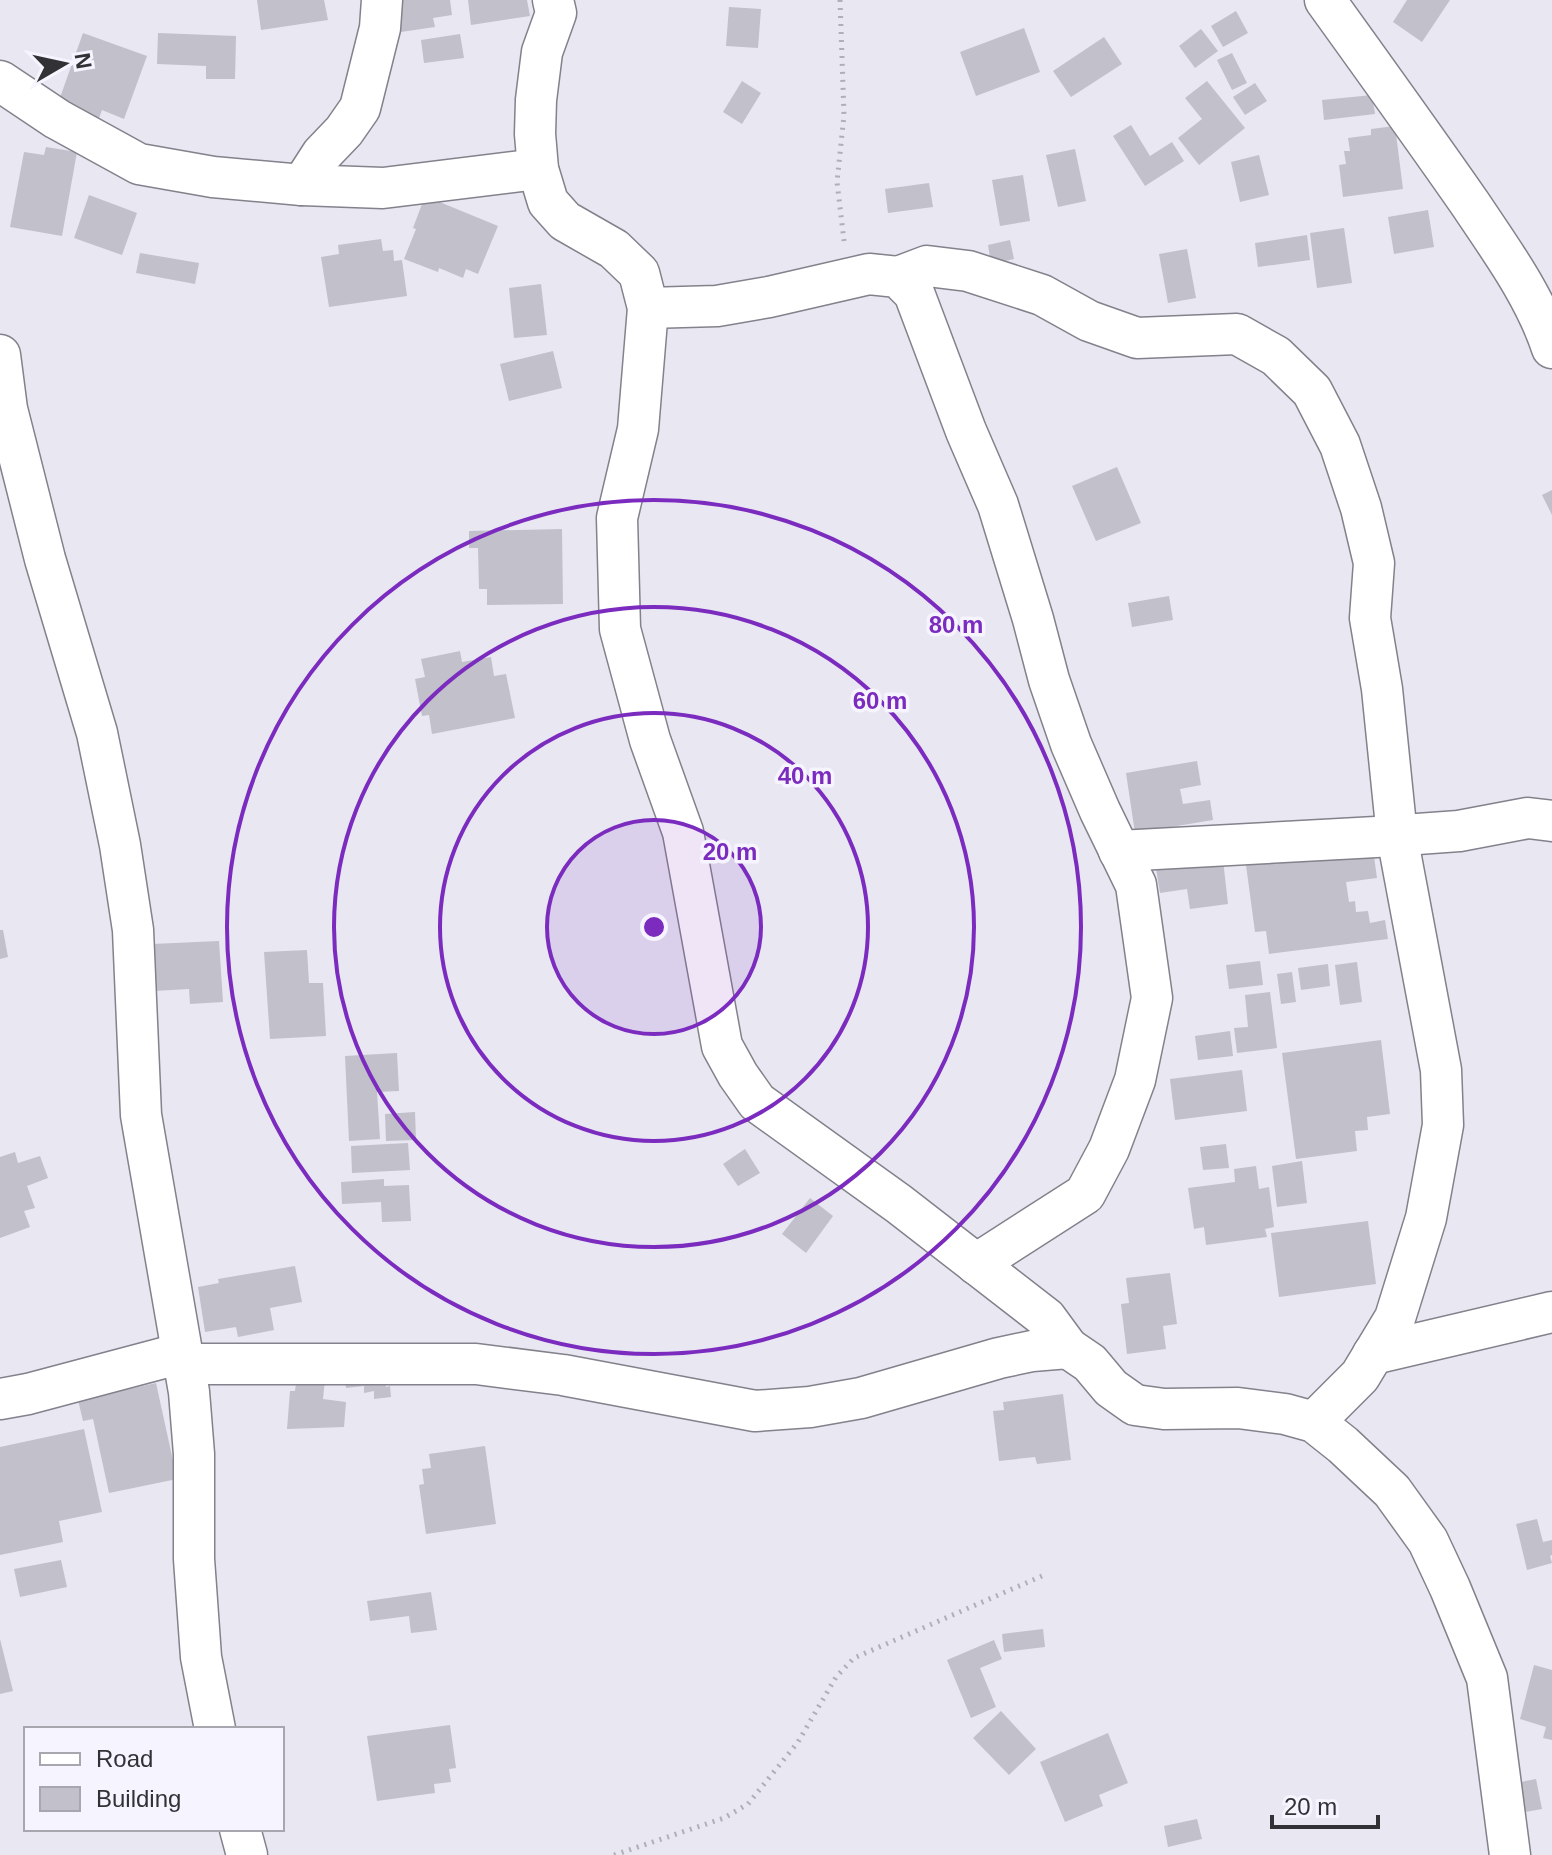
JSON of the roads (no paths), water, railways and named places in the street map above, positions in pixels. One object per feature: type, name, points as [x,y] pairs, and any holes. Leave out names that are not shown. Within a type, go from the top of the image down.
[{"type":"street","points":[[302,185],[322,154],[360,108],[380,28],[382,0]]},
{"type":"street","points":[[553,0],[556,13],[542,52],[535,134],[538,169],[548,202],[565,221],[614,249],[639,273],[648,308],[638,429],[617,518],[620,629],[650,740],[683,832],[722,1046],[757,1102],[899,1204],[1046,1318],[1068,1348],[1090,1363],[1111,1388],[1135,1405],[1164,1409],[1238,1408],[1285,1414],[1314,1422],[1392,1491],[1428,1541],[1487,1678],[1510,1855]]},
{"type":"street","points":[[1325,0],[1507,259],[1545,326],[1552,348]]},
{"type":"street","points":[[0,81],[57,119],[139,164],[213,177],[383,188],[538,169]]},
{"type":"street","points":[[648,308],[717,306],[869,274],[898,277],[927,266],[968,271],[1042,295],[1089,321],[1137,338],[1237,334],[1276,356],[1312,391],[1340,445],[1361,508],[1374,563],[1370,618],[1382,689],[1397,836],[1441,1070],[1443,1125],[1426,1218],[1395,1318],[1360,1376],[1314,1422]]},
{"type":"street","points":[[898,277],[914,293],[966,431],[998,505],[1071,744],[1136,885],[1152,998],[1135,1080],[1109,1149],[1085,1194],[976,1264]]},
{"type":"street","points":[[0,355],[7,409],[45,559],[97,733],[120,845],[133,930],[141,1115],[189,1392],[194,1454],[194,1559],[201,1657],[215,1727]]},
{"type":"street","points":[[1119,851],[1459,831],[1528,818],[1552,821]]},
{"type":"street","points":[[1373,1354],[1552,1312]]},
{"type":"street","points":[[0,1399],[183,1358],[476,1364],[563,1375],[755,1411],[810,1407],[861,1398],[999,1358],[1068,1348]]},
{"type":"street","points":[[241,1831],[247,1855]]}]
